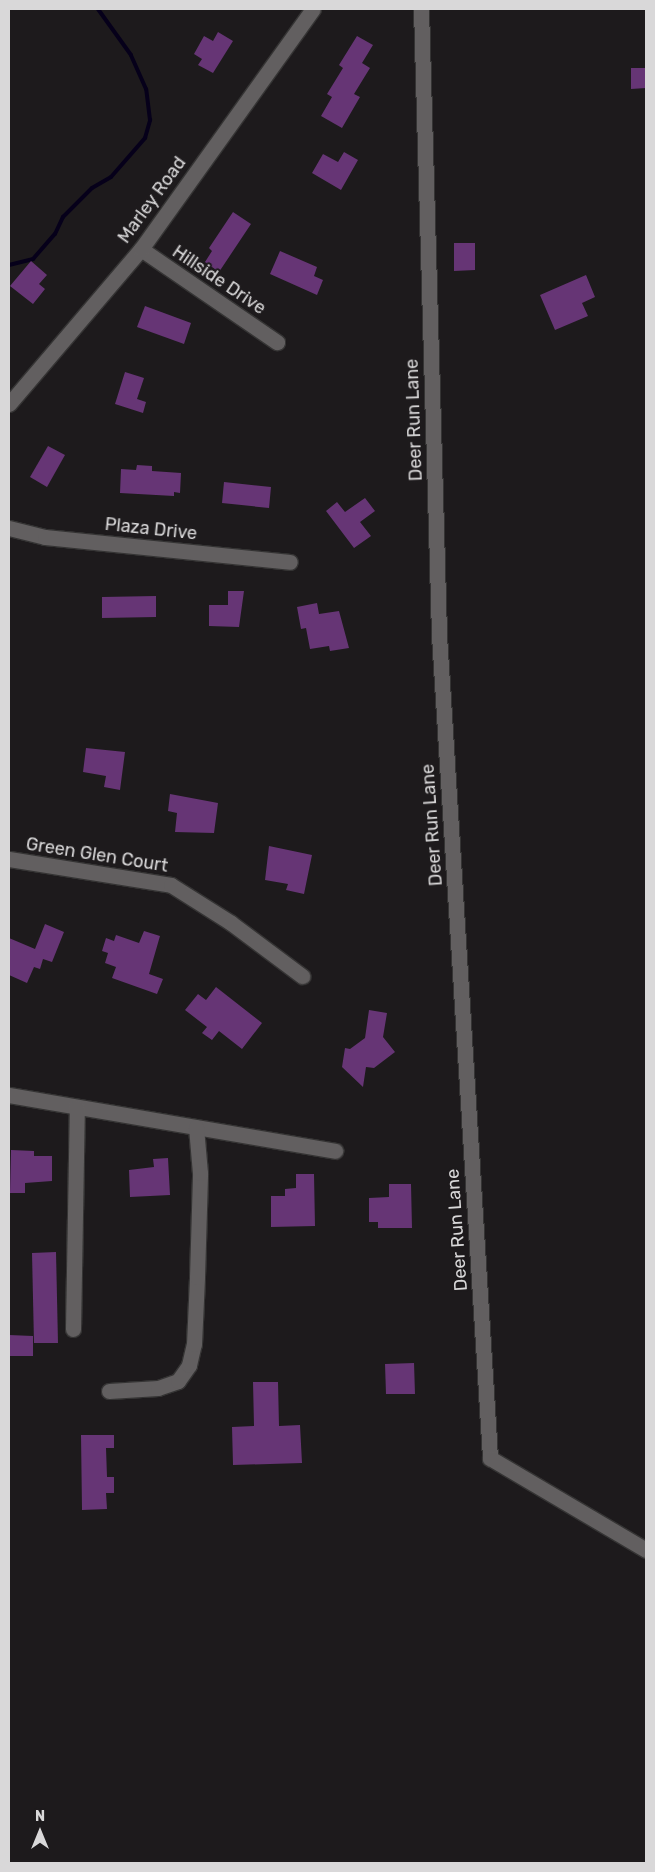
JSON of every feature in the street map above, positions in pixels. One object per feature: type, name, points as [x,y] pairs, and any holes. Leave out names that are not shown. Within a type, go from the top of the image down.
[{"type":"street","name":"Marley Road","points":[[9,404],[141,249],[313,9]]},
{"type":"street","name":"Deer Run Lane","points":[[421,9],[439,635],[490,1458],[646,1550]]},
{"type":"street","name":"Hillside Drive","points":[[141,249],[277,342]]},
{"type":"street","name":"Plaza Drive","points":[[9,528],[45,537],[290,562]]},
{"type":"street","name":"Green Glen Court","points":[[9,859],[172,885],[231,923],[302,976]]},
{"type":"street","points":[[9,1095],[335,1151]]},
{"type":"street","points":[[73,1329],[77,1107]]},
{"type":"street","points":[[109,1391],[158,1388],[178,1381],[189,1365],[194,1344],[197,1277],[200,1173],[196,1127]]},
{"type":"building","points":[[218,32],[233,41],[213,73],[198,65],[202,59],[194,54],[204,36],[213,41]]},
{"type":"building","points":[[357,36],[373,45],[362,63],[370,68],[354,94],[360,97],[342,128],[321,116],[332,97],[327,94],[343,68],[339,65]]},
{"type":"building","points":[[631,68],[646,68],[646,88],[631,89]]},
{"type":"building","points":[[344,152],[358,160],[341,190],[312,173],[323,154],[338,162]]},
{"type":"building","points":[[233,212],[251,224],[219,272],[205,262],[212,251],[209,248]]},
{"type":"building","points":[[454,243],[475,243],[475,270],[454,271]]},
{"type":"building","points":[[280,251],[317,267],[314,276],[323,280],[317,295],[270,274]]},
{"type":"building","points":[[31,261],[47,275],[39,284],[45,289],[33,304],[10,286]]},
{"type":"building","points":[[586,275],[595,297],[582,303],[588,316],[555,330],[540,295]]},
{"type":"building","points":[[145,306],[191,323],[184,344],[137,327]]},
{"type":"building","points":[[125,372],[144,378],[137,399],[146,402],[143,413],[115,404]]},
{"type":"building","points":[[48,446],[65,455],[47,487],[30,477]]},
{"type":"building","points":[[137,465],[152,466],[152,471],[181,473],[180,493],[174,492],[174,496],[120,493],[121,469],[136,470]]},
{"type":"building","points":[[224,482],[271,487],[269,508],[222,503]]},
{"type":"building","points":[[365,498],[375,511],[360,522],[371,536],[354,548],[326,511],[337,502],[345,512]]},
{"type":"building","points":[[228,591],[244,591],[239,627],[209,626],[209,605],[228,605]]},
{"type":"building","points":[[156,596],[156,617],[102,618],[102,597]]},
{"type":"building","points":[[317,603],[319,614],[339,611],[349,648],[330,651],[329,646],[310,649],[306,628],[301,629],[297,607]]},
{"type":"building","points":[[86,748],[125,752],[120,790],[104,787],[106,776],[83,772]]},
{"type":"building","points":[[170,794],[218,803],[214,833],[175,832],[177,813],[168,811]]},
{"type":"building","points":[[269,846],[312,855],[304,894],[286,890],[288,884],[265,880]]},
{"type":"building","points":[[45,924],[64,932],[52,962],[43,959],[40,969],[34,967],[27,983],[9,975],[9,938],[35,949]]},
{"type":"building","points":[[144,931],[160,936],[149,974],[163,979],[157,994],[112,978],[116,967],[105,963],[108,953],[102,951],[106,938],[114,941],[116,935],[139,943]]},
{"type":"building","points":[[216,987],[262,1023],[242,1049],[219,1031],[212,1040],[202,1033],[207,1027],[185,1010],[198,994],[206,1000]]},
{"type":"building","points":[[369,1010],[387,1013],[383,1037],[395,1052],[374,1068],[366,1067],[363,1087],[342,1067],[345,1048],[350,1049],[365,1038]]},
{"type":"building","points":[[11,1150],[34,1151],[34,1156],[52,1156],[52,1181],[25,1183],[25,1193],[10,1193]]},
{"type":"building","points":[[168,1158],[170,1195],[130,1197],[129,1170],[154,1167],[153,1159]]},
{"type":"building","points":[[296,1174],[314,1174],[315,1226],[271,1227],[271,1196],[285,1196],[285,1189],[296,1188]]},
{"type":"building","points":[[389,1184],[411,1184],[412,1228],[378,1228],[378,1222],[369,1222],[369,1198],[389,1197]]},
{"type":"building","points":[[56,1252],[58,1343],[34,1343],[32,1253]]},
{"type":"building","points":[[9,1335],[33,1336],[33,1356],[9,1356]]},
{"type":"building","points":[[414,1363],[415,1394],[386,1394],[385,1364]]},
{"type":"building","points":[[253,1382],[278,1382],[279,1426],[300,1425],[302,1463],[233,1465],[232,1427],[254,1426]]},
{"type":"building","points":[[81,1435],[114,1435],[114,1448],[106,1448],[107,1477],[114,1477],[114,1493],[106,1493],[107,1509],[82,1510]]},
{"type":"waterway","points":[[9,265],[33,259],[55,234],[63,217],[92,188],[111,177],[145,138],[150,120],[146,89],[131,55],[98,9]]}]
